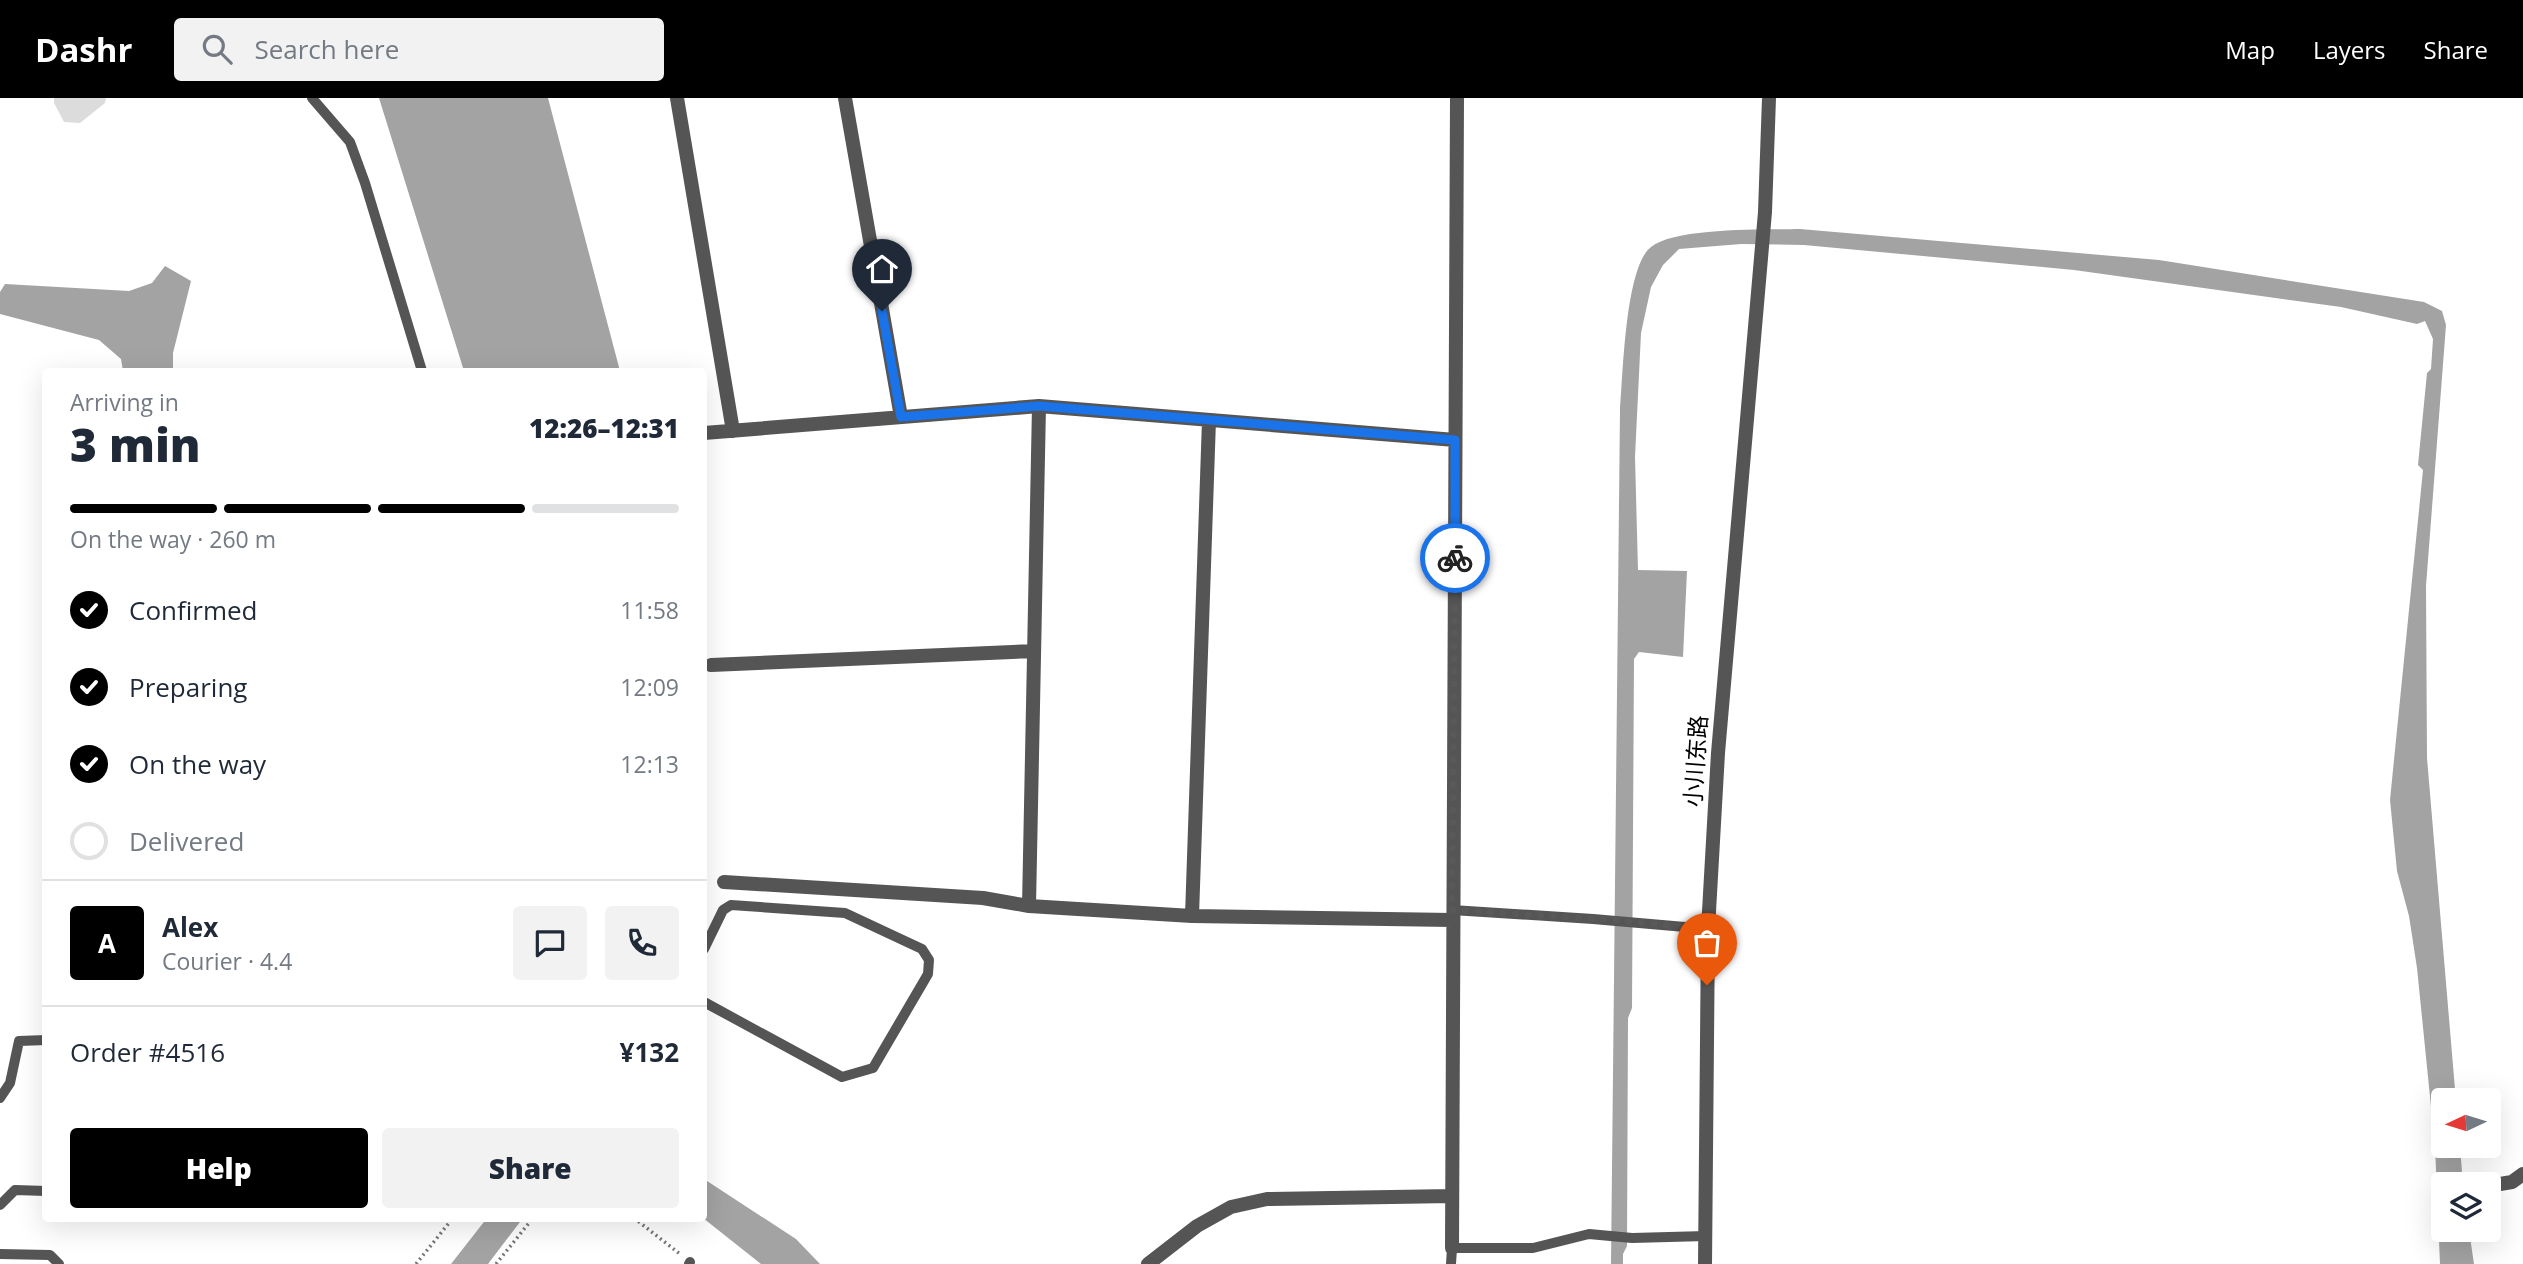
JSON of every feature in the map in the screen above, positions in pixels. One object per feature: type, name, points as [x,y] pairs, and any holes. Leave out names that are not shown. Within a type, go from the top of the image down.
[{"type":"street","points":[[677,98],[733,431]]},
{"type":"street","points":[[845,98],[901,417]]},
{"type":"street","points":[[1452,1248],[1457,98]]},
{"type":"street","name":"小川东路","points":[[1705,1264],[1708,929],[1718,753],[1765,212],[1769,98]]},
{"type":"street","points":[[707,433],[1039,406],[1455,440]]},
{"type":"street","points":[[1029,906],[1039,406]]},
{"type":"street","points":[[1192,916],[1209,420]]},
{"type":"street","points":[[711,665],[1034,650]]},
{"type":"street","points":[[724,882],[983,898],[1029,906],[1192,916],[1452,915]]},
{"type":"street","points":[[2501,1184],[2512,1182],[2523,1174]]},
{"type":"street","points":[[1148,1264],[1197,1226],[1231,1207],[1267,1199],[1452,1196]]},
{"type":"lane","points":[[312,98],[350,142],[421,368]]},
{"type":"lane","points":[[845,913],[849,890]]},
{"type":"lane","points":[[707,943],[723,910],[731,905],[845,913],[922,949],[929,960],[928,974],[873,1069],[842,1077],[707,1004]]},
{"type":"lane","points":[[1452,915],[1593,919],[1708,929]]},
{"type":"lane","points":[[0,1098],[10,1083],[19,1041],[42,1041]]},
{"type":"lane","points":[[0,1205],[15,1190],[42,1191]]},
{"type":"lane","points":[[1451,1264],[1452,1248],[1533,1248],[1589,1234],[1632,1238],[1706,1236]]},
{"type":"lane","points":[[0,1254],[50,1255],[59,1264]]},
{"type":"path","points":[[416,1264],[450,1222]]},
{"type":"path","points":[[496,1264],[530,1222]]},
{"type":"path","points":[[639,1222],[689,1263]]},
{"type":"shaded area","points":[[54,98],[106,98],[105,103],[80,123],[64,122]]},
{"type":"shaded area","points":[[379,98],[548,98],[619,368],[463,368]]},
{"type":"shaded area","points":[[1800,229],[2159,260],[2424,302],[2442,311],[2446,325],[2426,586],[2427,758],[2455,1088],[2431,1088],[2431,1106],[2417,968],[2409,916],[2397,871],[2390,800],[2423,470],[2418,465],[2427,373],[2431,369],[2433,339],[2425,321],[2417,324],[2341,307],[2074,270],[1804,245],[1741,244],[1679,249],[1663,265],[1651,287],[1641,333],[1635,457],[1638,570],[1687,571],[1683,657],[1639,652],[1634,659],[1632,1008],[1628,1018],[1627,1246],[1623,1254],[1623,1264],[1611,1264],[1620,410],[1624,349],[1636,276],[1642,258],[1651,247],[1680,236],[1722,231]]},
{"type":"shaded area","points":[[165,266],[191,281],[173,353],[173,368],[122,368],[121,359],[99,340],[0,314],[0,292],[5,284],[129,291],[152,283]]},
{"type":"shaded area","points":[[2436,1158],[2461,1158],[2462,1172],[2436,1172]]},
{"type":"shaded area","points":[[707,1181],[796,1239],[820,1264],[761,1264],[707,1221]]},
{"type":"shaded area","points":[[484,1222],[520,1222],[488,1264],[451,1264]]},
{"type":"shaded area","points":[[2439,1242],[2471,1242],[2474,1264],[2440,1264]]},
{"type":"way so far","points":[[1455,558],[1452,910],[1708,929],[1707,985]]},
{"type":"route","points":[[882,311],[901,417],[1039,406],[1455,440],[1455,558]]}]
